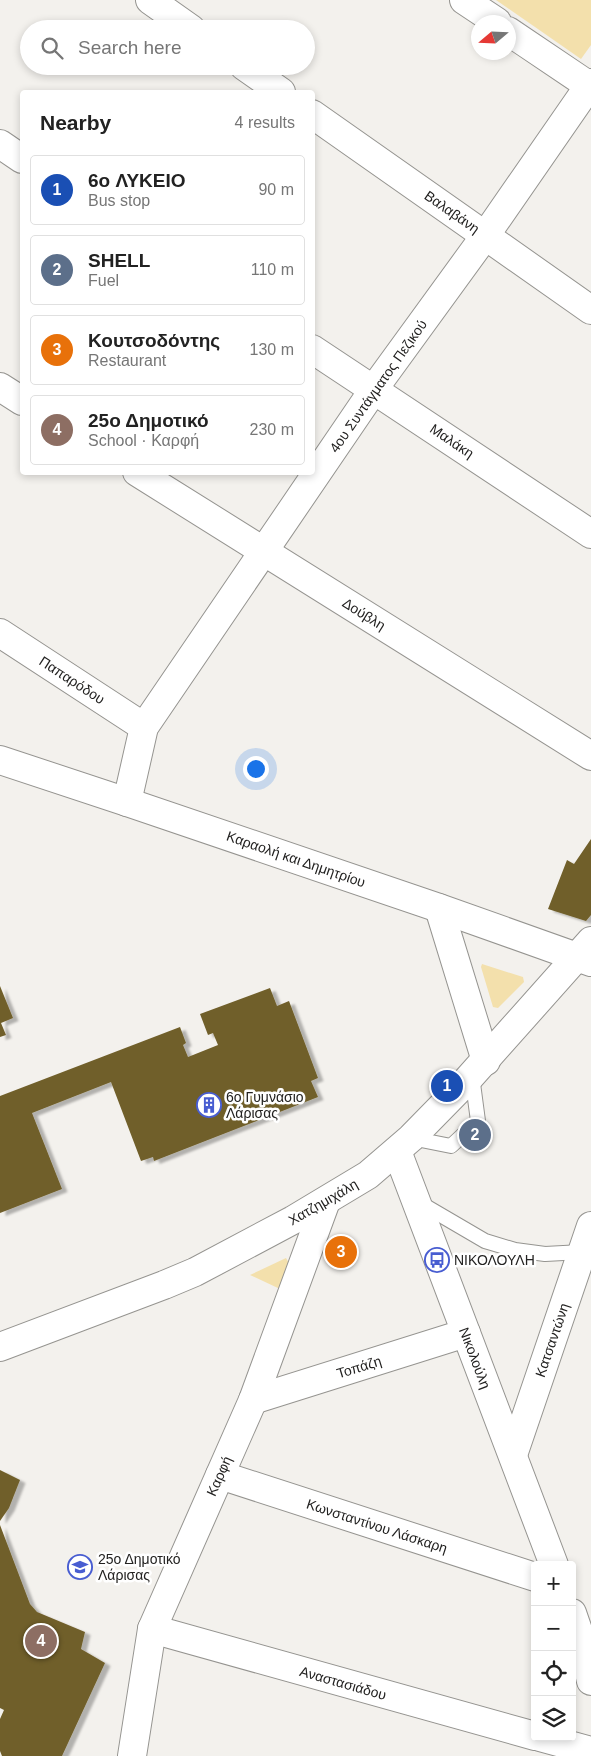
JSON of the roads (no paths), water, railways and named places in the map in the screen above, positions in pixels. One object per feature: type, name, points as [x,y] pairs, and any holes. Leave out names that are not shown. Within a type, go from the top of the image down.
[{"type":"street","points":[[150,0],[178,20]]},
{"type":"street","points":[[464,0],[486,15]]},
{"type":"street","points":[[516,36],[590,85]]},
{"type":"street","points":[[257,75],[278,90]]},
{"type":"street","name":"4ου Συντάγματος Πεζικού","points":[[127,802],[144,727],[375,389],[590,85]]},
{"type":"street","name":"Βαλαβάνη","points":[[315,116],[591,310]]},
{"type":"street","points":[[0,144],[20,158]]},
{"type":"street","name":"Μαλάκη","points":[[315,351],[591,534]]},
{"type":"street","points":[[0,387],[20,400]]},
{"type":"street","name":"Δούβλη","points":[[142,475],[591,756]]},
{"type":"street","name":"Παπαρόδου","points":[[0,633],[144,727]]},
{"type":"street","name":"Καραολή και Δημητρίου","points":[[0,760],[439,908],[586,954]]},
{"type":"street","points":[[439,908],[479,1068]]},
{"type":"street","name":"Χατζημιχάλη","points":[[0,1346],[177,1280],[260,1238],[368,1175],[404,1144],[479,1068],[586,954]]},
{"type":"street","name":"Νικολούλη","points":[[404,1144],[417,1201],[553,1561]]},
{"type":"street","name":"Καρφή","points":[[132,1756],[152,1629],[252,1400],[326,1201]]},
{"type":"street","name":"Κατσαντώνη","points":[[513,1455],[591,1226]]},
{"type":"street","name":"Τοπάζη","points":[[252,1400],[466,1333]]},
{"type":"street","name":"Κωνσταντίνου Λάσκαρη","points":[[220,1475],[531,1576]]},
{"type":"street","points":[[576,1625],[591,1681]]},
{"type":"street","name":"Αναστασιάδου","points":[[152,1629],[531,1735]]},
{"type":"street","points":[[555,1741],[591,1751]]},
{"type":"lane","points":[[417,1201],[485,1241],[515,1250],[545,1254],[582,1252]]},
{"type":"place","name":"6o ΛΥΚΕΙΟ","points":[[447,1086]]},
{"type":"place","name":"6ο Γυμνάσιο Λάρισας","points":[[209,1105]]},
{"type":"place","name":"SHELL","points":[[475,1135]]},
{"type":"place","name":"Κουτσοδόντης","points":[[341,1252]]},
{"type":"place","name":"ΝΙΚΟΛΟΥΛΗ","points":[[437,1260]]},
{"type":"place","name":"25ο Δημοτικό Λάρισας","points":[[80,1567]]},
{"type":"place","name":"25ο Δημοτικό","points":[[41,1641]]}]
